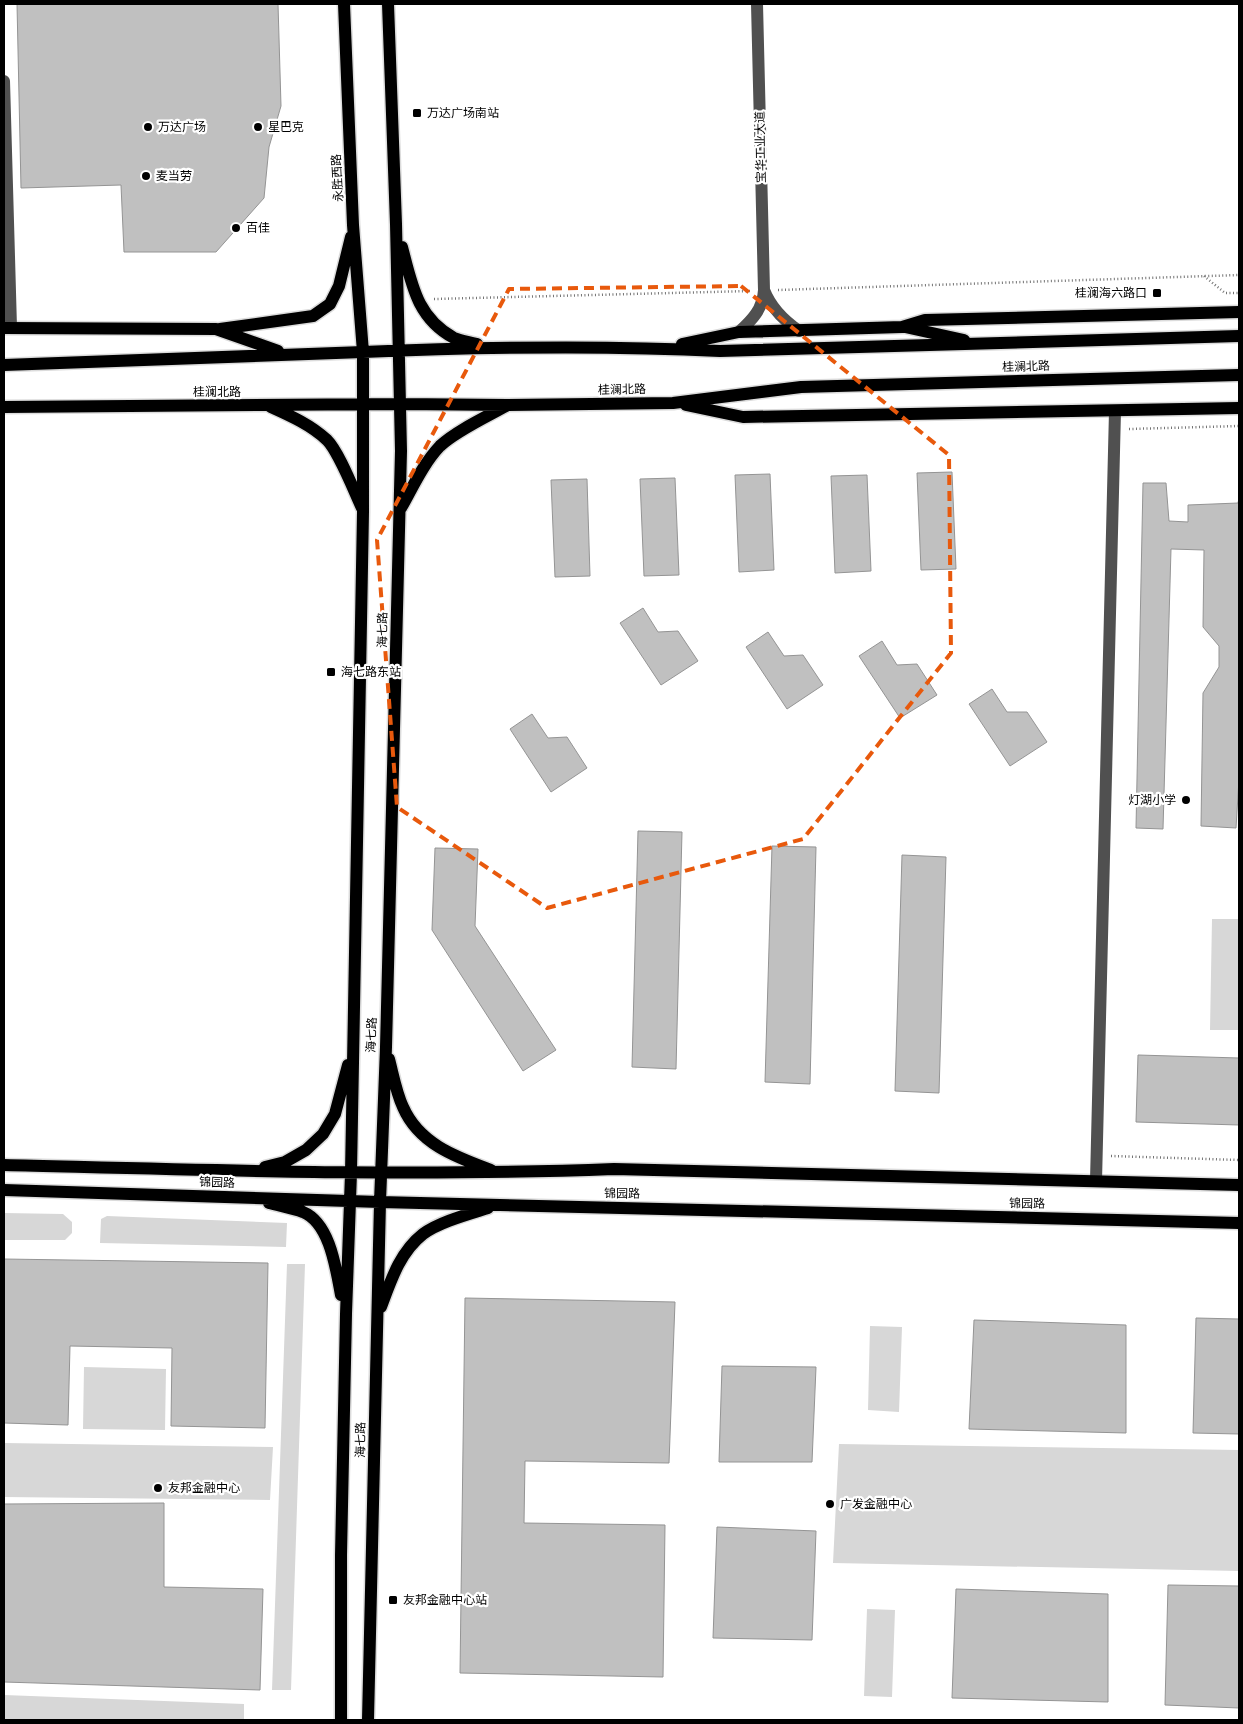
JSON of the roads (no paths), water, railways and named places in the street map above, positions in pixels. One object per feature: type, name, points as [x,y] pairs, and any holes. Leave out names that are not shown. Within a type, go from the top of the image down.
[{"type":"main road","name":"永胜西路","points":[[344,4],[353,225],[363,352],[363,512],[353,1046]]},
{"type":"main road","points":[[388,4],[400,350]]},
{"type":"main road","points":[[396,224],[417,300],[432,322],[456,339],[499,349]]},
{"type":"main road","points":[[8,328],[216,329],[313,316],[330,304],[340,286],[353,225]]},
{"type":"main road","points":[[902,327],[925,320],[1239,312]]},
{"type":"main road","points":[[663,348],[739,332],[902,327],[953,337],[976,344]]},
{"type":"main road","points":[[216,329],[285,354]]},
{"type":"main road","name":"桂澜北路","points":[[4,365],[400,350],[663,348],[720,350],[1239,336]]},
{"type":"main road","name":"海七路","points":[[368,1720],[380,1202],[386,1047],[400,510],[400,350]]},
{"type":"main road","name":"桂澜北路","points":[[4,407],[673,403],[801,387],[1239,375]]},
{"type":"main road","points":[[673,403],[743,417],[1239,408]]},
{"type":"main road","points":[[400,510],[423,468],[441,446],[468,427],[507,405]]},
{"type":"main road","points":[[269,406],[304,423],[328,441],[345,470],[363,512]]},
{"type":"main road","points":[[248,1171],[285,1162],[306,1150],[323,1134],[335,1114],[353,1046]]},
{"type":"main road","points":[[341,1720],[341,1555],[353,1046]]},
{"type":"main road","points":[[386,1047],[402,1106],[414,1126],[430,1142],[453,1156],[498,1172]]},
{"type":"main road","name":"锦园路","points":[[4,1165],[351,1173],[614,1169],[1239,1185]]},
{"type":"main road","name":"锦园路","points":[[4,1190],[380,1202],[1239,1222]]},
{"type":"main road","points":[[249,1198],[304,1212],[321,1228],[332,1253],[346,1314]]},
{"type":"main road","points":[[378,1316],[391,1280],[405,1254],[424,1234],[450,1221],[498,1205]]},
{"type":"main road","points":[[332,1720],[342,1695]]},
{"type":"main road","points":[[370,1696],[377,1720]]},
{"type":"street","name":"宝华工业大道","points":[[757,4],[764,290]]},
{"type":"street","points":[[4,82],[8,328]]},
{"type":"street","points":[[764,290],[770,304],[785,321],[799,331]]},
{"type":"street","points":[[739,332],[753,320],[764,300],[764,290]]},
{"type":"street","points":[[1096,1181],[1115,411]]},
{"type":"place","name":"万达广场南站","points":[[417,113]]},
{"type":"place","name":"万达广场","points":[[148,127]]},
{"type":"place","name":"星巴克","points":[[258,127]]},
{"type":"place","name":"麦当劳","points":[[146,176]]},
{"type":"place","name":"百佳","points":[[236,228]]},
{"type":"place","name":"桂澜海六路口","points":[[1157,293]]},
{"type":"place","name":"海七路东站","points":[[331,672]]},
{"type":"place","name":"灯湖小学","points":[[1186,800]]},
{"type":"place","name":"友邦金融中心","points":[[158,1488]]},
{"type":"place","name":"广发金融中心","points":[[830,1504]]},
{"type":"place","name":"友邦金融中心站","points":[[393,1600]]}]
